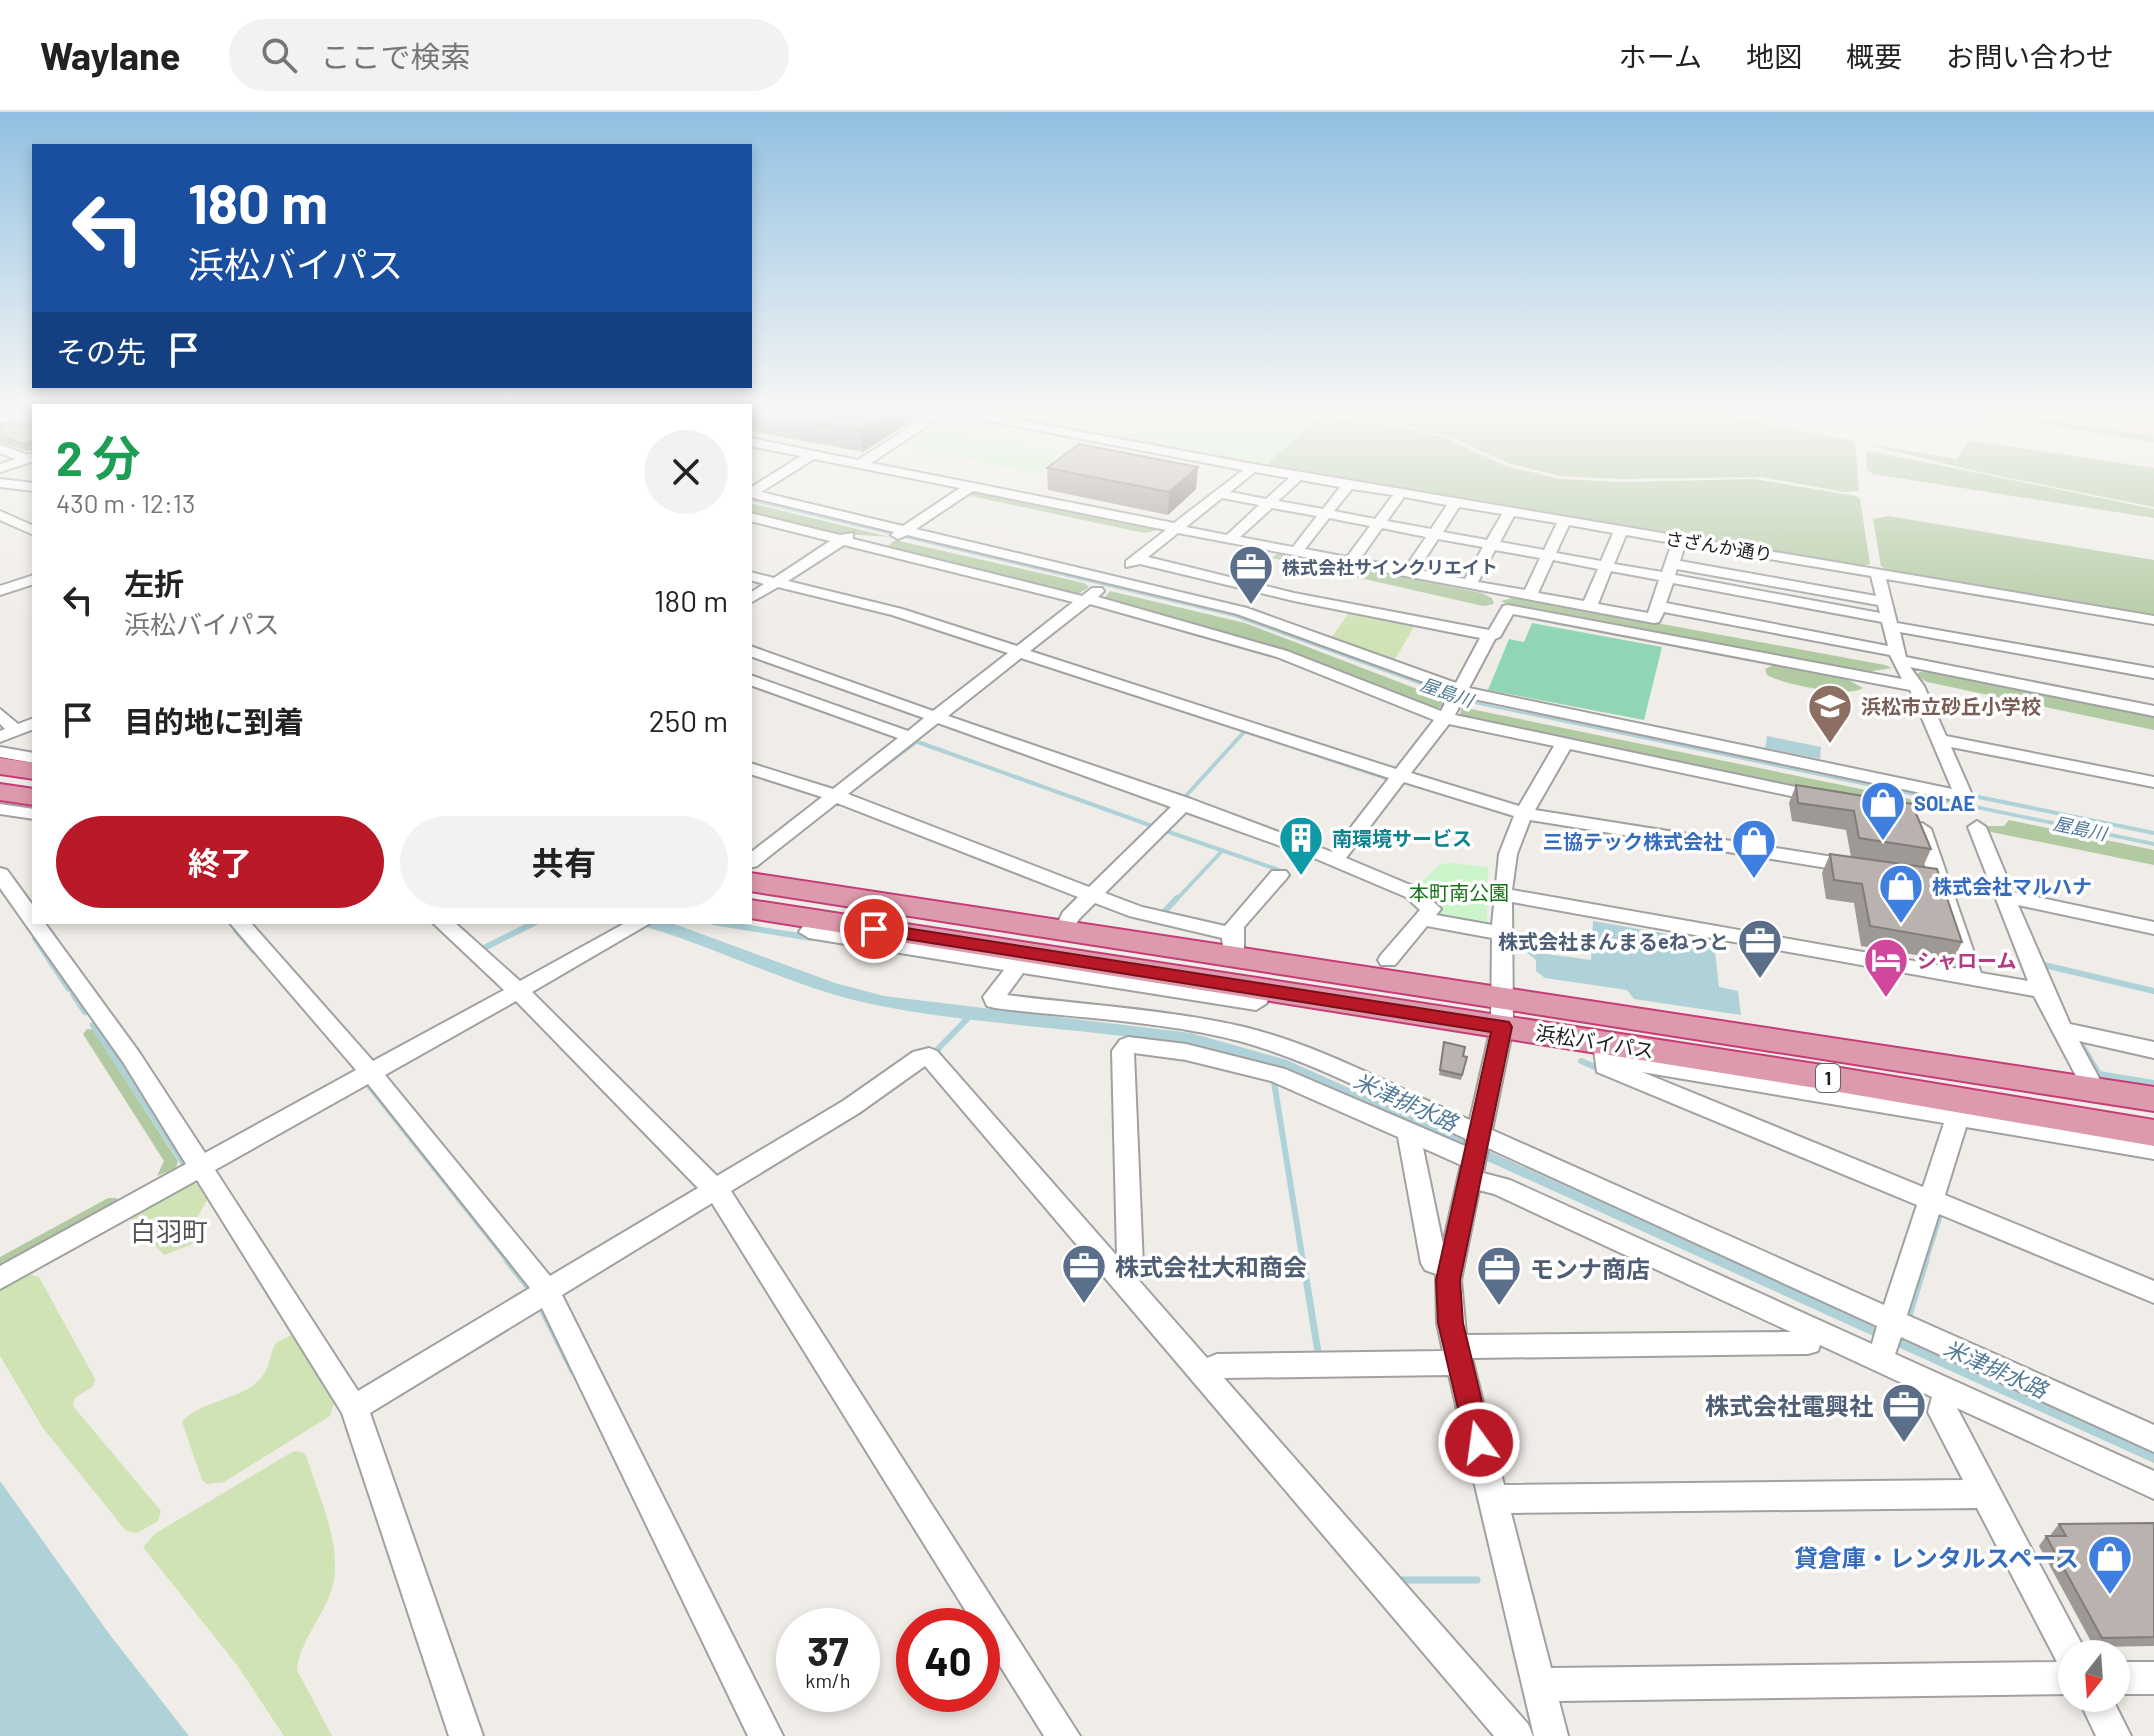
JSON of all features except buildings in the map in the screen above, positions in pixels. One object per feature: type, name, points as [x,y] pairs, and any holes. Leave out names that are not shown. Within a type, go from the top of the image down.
[{"type":"highway","points":[[0,766],[32,771]]},
{"type":"highway","points":[[0,792],[32,797]]},
{"type":"highway","name":"浜松バイパス","points":[[752,882],[1179,948],[1233,945],[1504,1012],[1604,1050],[1877,1086],[2154,1133]]},
{"type":"highway","points":[[752,893],[827,905],[1019,958]]},
{"type":"highway","name":"浜松バイパス","points":[[752,909],[1019,958],[1258,989],[1504,1012],[2154,1099]]},
{"type":"highway","points":[[1179,948],[1237,965],[1366,993],[1630,1029],[1877,1086]]},
{"type":"street","points":[[752,598],[848,536],[889,541],[970,487]]},
{"type":"street","points":[[975,487],[1229,540],[1654,619],[1680,539]]},
{"type":"street","points":[[752,860],[1229,487]]},
{"type":"street","points":[[1229,540],[1286,487]]},
{"type":"street","points":[[1296,552],[1347,487]]},
{"type":"street","name":"さざんか通り","points":[[1365,487],[2154,620]]},
{"type":"street","points":[[1351,562],[1401,493]]},
{"type":"street","points":[[752,494],[1108,583],[1256,615],[1454,702],[1564,744],[1844,802]]},
{"type":"street","points":[[1220,494],[1606,567],[1775,583],[1883,602]]},
{"type":"street","points":[[1409,573],[1455,502]]},
{"type":"street","points":[[1469,585],[1510,511]]},
{"type":"street","points":[[0,515],[32,530]]},
{"type":"street","points":[[752,517],[1086,600],[1454,702],[1964,797],[1916,686],[1897,656],[1877,572]]},
{"type":"street","points":[[1529,596],[1565,520]]},
{"type":"street","points":[[1589,607],[1621,530]]},
{"type":"street","points":[[1775,583],[1780,556]]},
{"type":"street","points":[[1138,559],[1294,597],[1489,635],[1495,634],[1508,609],[1916,686]]},
{"type":"street","points":[[1670,571],[1777,599],[2154,673]]},
{"type":"street","points":[[752,576],[873,605],[1526,814],[1876,870]]},
{"type":"street","points":[[0,591],[32,580]]},
{"type":"street","points":[[1771,628],[1777,599]]},
{"type":"street","points":[[1658,606],[2154,711]]},
{"type":"street","points":[[1335,860],[1454,702],[1489,635]]},
{"type":"street","points":[[752,652],[1185,803],[1413,893],[1431,909],[1388,960]]},
{"type":"street","points":[[752,681],[910,737]]},
{"type":"street","points":[[0,714],[8,734],[32,724]]},
{"type":"street","points":[[1939,740],[2154,782]]},
{"type":"street","points":[[1551,1736],[1458,1355],[1448,1301],[1450,1266],[1504,1012],[1504,895],[1508,856],[1526,814],[1564,744]]},
{"type":"street","points":[[0,752],[32,758]]},
{"type":"street","points":[[752,769],[834,795],[1090,895],[1233,945],[1235,925],[1279,875]]},
{"type":"street","points":[[1064,930],[1070,916],[1090,895],[1185,803]]},
{"type":"street","points":[[0,809],[32,814]]},
{"type":"street","points":[[1912,816],[1920,824],[1932,878],[1972,976]]},
{"type":"street","points":[[1977,827],[2043,991],[2094,1089]]},
{"type":"street","points":[[0,874],[32,919]]},
{"type":"street","points":[[1504,895],[2043,991]]},
{"type":"street","points":[[2007,897],[2154,928]]},
{"type":"street","points":[[1422,919],[1504,934]]},
{"type":"street","points":[[35,924],[131,1057],[354,1408],[466,1736]]},
{"type":"street","points":[[241,924],[371,1073],[547,1291],[766,1736]]},
{"type":"street","points":[[444,924],[519,992],[714,1190],[1063,1736]]},
{"type":"street","points":[[0,1278],[640,924]]},
{"type":"street","points":[[1019,958],[994,997],[995,1001],[1188,1024],[1244,1035],[1299,1053],[1474,1154],[1887,1339],[2154,1439]]},
{"type":"street","points":[[2063,1030],[2154,1050]]},
{"type":"street","points":[[1117,1273],[1130,1266],[1123,1051],[1128,1045],[1186,1052],[1247,1066],[1307,1086],[1411,1134],[1474,1154],[1501,1187],[1813,1330],[1887,1339],[1948,1391],[2154,1485]]},
{"type":"street","points":[[2154,1150],[1604,1050],[1605,1066],[2154,1292]]},
{"type":"street","points":[[354,1408],[851,1107],[921,1057],[929,1056],[1516,1736]]},
{"type":"street","points":[[1887,1339],[1956,1121],[1954,1115]]},
{"type":"street","points":[[1411,1134],[1409,1138],[1434,1263],[1450,1266]]},
{"type":"street","points":[[1204,1374],[1217,1366],[1808,1343],[1813,1330]]},
{"type":"street","points":[[1948,1391],[1942,1412],[2063,1640]]},
{"type":"street","points":[[1493,1499],[1985,1494]]},
{"type":"street","points":[[1538,1685],[2058,1678]]},
{"type":"street","points":[[2130,1678],[2154,1678]]},
{"type":"street","points":[[2101,1712],[2114,1736]]},
{"type":"green space","points":[[1387,487],[1801,487],[1856,496],[1860,499],[1870,564],[1861,566]]},
{"type":"green space","points":[[1815,487],[1859,487],[1859,491],[1844,492]]},
{"type":"green space","points":[[1955,487],[2045,487],[2154,509],[2154,518]]},
{"type":"green space","points":[[2053,487],[2154,487],[2154,507]]},
{"type":"green space","points":[[972,490],[1159,530],[1144,533],[966,495]]},
{"type":"green space","points":[[752,503],[890,537],[830,533],[752,514]]},
{"type":"green space","points":[[1888,516],[2154,560],[2154,617],[1887,570],[1881,566],[1873,519]]},
{"type":"green space","points":[[895,540],[1084,583],[1089,587],[1080,593],[1071,593],[888,546]]},
{"type":"green space","points":[[1279,552],[1482,593],[1492,598],[1494,604],[1483,606],[1272,558]]},
{"type":"green space","points":[[1110,591],[1245,623],[1438,697],[1444,705],[1435,710],[1285,652],[1103,600]]},
{"type":"green space","points":[[1516,597],[1892,668],[1866,672],[1842,670],[1511,606],[1501,601]]},
{"type":"green space","points":[[1350,611],[1415,625],[1392,664],[1330,640]]},
{"type":"green space","points":[[1532,623],[1662,647],[1644,720],[1488,690],[1509,639],[1524,642]]},
{"type":"green space","points":[[1776,664],[1843,677],[1863,688],[1830,691],[1786,682],[1767,675],[1765,669]]},
{"type":"green space","points":[[1920,672],[1947,673],[2154,715],[2154,730],[1927,682],[1915,675]]},
{"type":"green space","points":[[1461,707],[1910,799],[1921,810],[1914,812],[1498,726],[1460,715]]},
{"type":"green space","points":[[2009,820],[2154,850],[2154,865],[1991,832],[1983,826],[2004,826]]},
{"type":"green space","name":"本町南公園","points":[[1451,863],[1488,867],[1487,928],[1437,921],[1413,890],[1439,865]]},
{"type":"green space","points":[[87,1029],[93,1030],[178,1161],[176,1168],[157,1176],[164,1161],[83,1034]]},
{"type":"green space","points":[[191,1183],[200,1185],[208,1199],[195,1221],[199,1236],[190,1245],[164,1255],[131,1219]]},
{"type":"green space","points":[[108,1198],[117,1198],[117,1201],[0,1267],[0,1257]]},
{"type":"green space","points":[[29,1274],[39,1277],[95,1379],[93,1386],[75,1398],[73,1406],[161,1511],[158,1521],[137,1533],[126,1531],[43,1428],[0,1356],[0,1289]]},
{"type":"green space","points":[[291,1335],[335,1400],[330,1416],[224,1482],[207,1484],[202,1480],[182,1422],[190,1414],[253,1386],[264,1374],[276,1343]]},
{"type":"green space","points":[[294,1451],[303,1452],[307,1458],[333,1545],[334,1580],[329,1597],[306,1641],[297,1670],[332,1736],[284,1736],[237,1665],[143,1547],[156,1533]]},
{"type":"water","name":"屋島川","points":[[752,496],[1238,614],[1472,701],[2154,842],[2154,846],[1470,703],[1234,617],[752,501]]},
{"type":"water","points":[[1767,736],[1821,747],[1820,759],[1765,748]]},
{"type":"water","points":[[1593,921],[1714,942],[1719,987],[1738,991],[1741,1015],[1634,999],[1627,990],[1545,978],[1536,971],[1536,960],[1525,951],[1591,960]]},
{"type":"water","points":[[635,924],[674,924],[835,983],[884,996],[1191,1033],[1287,1060],[2154,1452],[2154,1463],[1282,1068],[1233,1055],[1133,1037],[981,1021],[849,999]]},
{"type":"water","points":[[0,1481],[110,1635],[189,1736],[0,1736]]},
{"type":"waterway","points":[[854,539],[895,549]]},
{"type":"waterway","points":[[752,581],[764,584]]},
{"type":"waterway","points":[[777,587],[819,597]]},
{"type":"waterway","points":[[886,613],[907,620]]},
{"type":"waterway","points":[[1183,799],[1245,731]]},
{"type":"waterway","points":[[1245,731],[1389,779]]},
{"type":"waterway","points":[[915,741],[1155,827]]},
{"type":"waterway","points":[[872,775],[916,742]]},
{"type":"waterway","name":"屋島川","points":[[1969,795],[2154,833]]},
{"type":"waterway","points":[[1163,830],[1223,851]]},
{"type":"waterway","points":[[1176,900],[1223,851]]},
{"type":"waterway","points":[[1223,851],[1279,870]]},
{"type":"waterway","points":[[1164,912],[1177,898]]},
{"type":"waterway","points":[[480,950],[532,924]]},
{"type":"waterway","points":[[725,924],[811,938]]},
{"type":"waterway","points":[[236,930],[254,951]]},
{"type":"waterway","points":[[35,938],[69,989]]},
{"type":"waterway","points":[[2040,964],[2154,991]]},
{"type":"waterway","points":[[73,994],[85,1012]]},
{"type":"waterway","points":[[939,1054],[936,1051],[971,1015]]},
{"type":"waterway","points":[[93,1025],[187,1168]]},
{"type":"waterway","points":[[2077,1037],[2099,1074],[2154,1083]]},
{"type":"waterway","points":[[1581,1061],[1602,1070]]},
{"type":"waterway","points":[[1274,1082],[1303,1262]]},
{"type":"waterway","points":[[370,1087],[509,1262]]},
{"type":"waterway","points":[[1925,1262],[1942,1209]]},
{"type":"waterway","points":[[507,1260],[534,1294]]},
{"type":"waterway","points":[[1303,1260],[1319,1358]]},
{"type":"waterway","points":[[1907,1322],[1926,1260]]},
{"type":"waterway","points":[[540,1305],[573,1371]]},
{"type":"waterway","points":[[1398,1580],[1477,1580]]},
{"type":"place","name":"株式会社サインクリエイト","points":[[1251,606]]},
{"type":"place","name":"浜松市立砂丘小学校","points":[[1830,745]]},
{"type":"place","name":"SOLAE","points":[[1883,842]]},
{"type":"place","name":"南環境サービス","points":[[1301,877]]},
{"type":"place","name":"三協テック株式会社","points":[[1754,880]]},
{"type":"place","name":"株式会社マルハナ","points":[[1901,925]]},
{"type":"place","name":"株式会社まんまるeねっと","points":[[1760,980]]},
{"type":"place","name":"シャローム","points":[[1886,999]]},
{"type":"place","name":"株式会社大和商会","points":[[1084,1305]]},
{"type":"place","name":"モンナ商店","points":[[1499,1307]]},
{"type":"place","name":"株式会社電興社","points":[[1904,1444]]},
{"type":"place","name":"貸倉庫・レンタルスペース","points":[[2110,1596]]},
{"type":"district","name":"白羽町","points":[[169,1230]]},
{"type":"route","points":[[874,929],[1502,1027],[1448,1280],[1450,1323],[1479,1443]]},
{"type":"water label","name":"米津排水路","points":[[1406,1101]]},
{"type":"water label","name":"米津排水路","points":[[1996,1368]]}]
